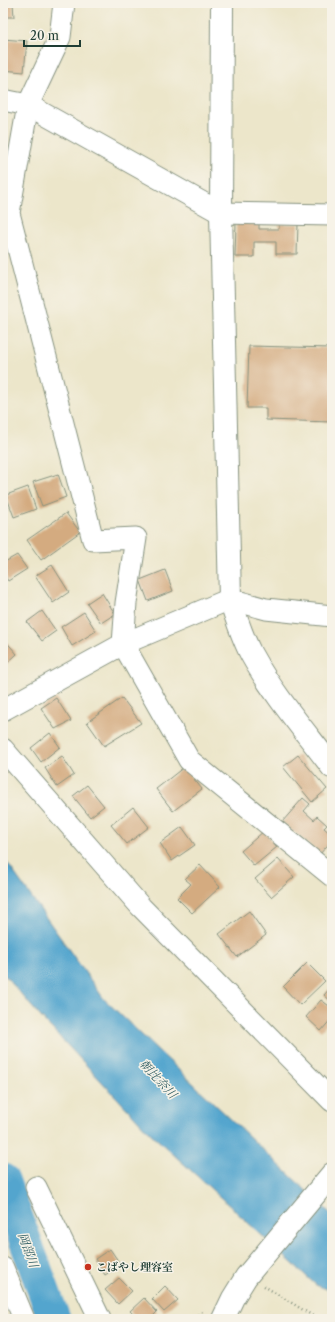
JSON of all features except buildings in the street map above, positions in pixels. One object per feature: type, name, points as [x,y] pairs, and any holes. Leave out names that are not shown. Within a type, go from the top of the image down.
[{"type":"street","points":[[64,3],[60,36],[28,105],[9,212],[92,540],[136,538],[126,603],[123,644],[189,760],[332,876]]},
{"type":"street","points":[[222,3],[221,212],[230,599],[251,653],[281,700],[332,767]]},
{"type":"street","points":[[3,100],[28,105],[221,212],[332,215]]},
{"type":"street","points":[[3,710],[123,644],[230,599],[266,609],[332,616]]},
{"type":"street","points":[[3,749],[141,907],[332,1101]]},
{"type":"street","points":[[223,1319],[232,1298],[251,1271],[332,1174]]},
{"type":"street","points":[[36,1187],[100,1319]]},
{"type":"street","points":[[3,1268],[24,1319]]},
{"type":"path","points":[[251,1271],[262,1285],[318,1319]]},
{"type":"water","name":"朝比奈川","points":[[3,857],[104,999],[332,1215],[332,1291],[316,1285],[149,1132],[39,1015],[3,973]]},
{"type":"waterway","name":"岡部川","points":[[3,1180],[54,1319]]},
{"type":"place","name":"こばやし理容室","points":[[88,1267]]}]
